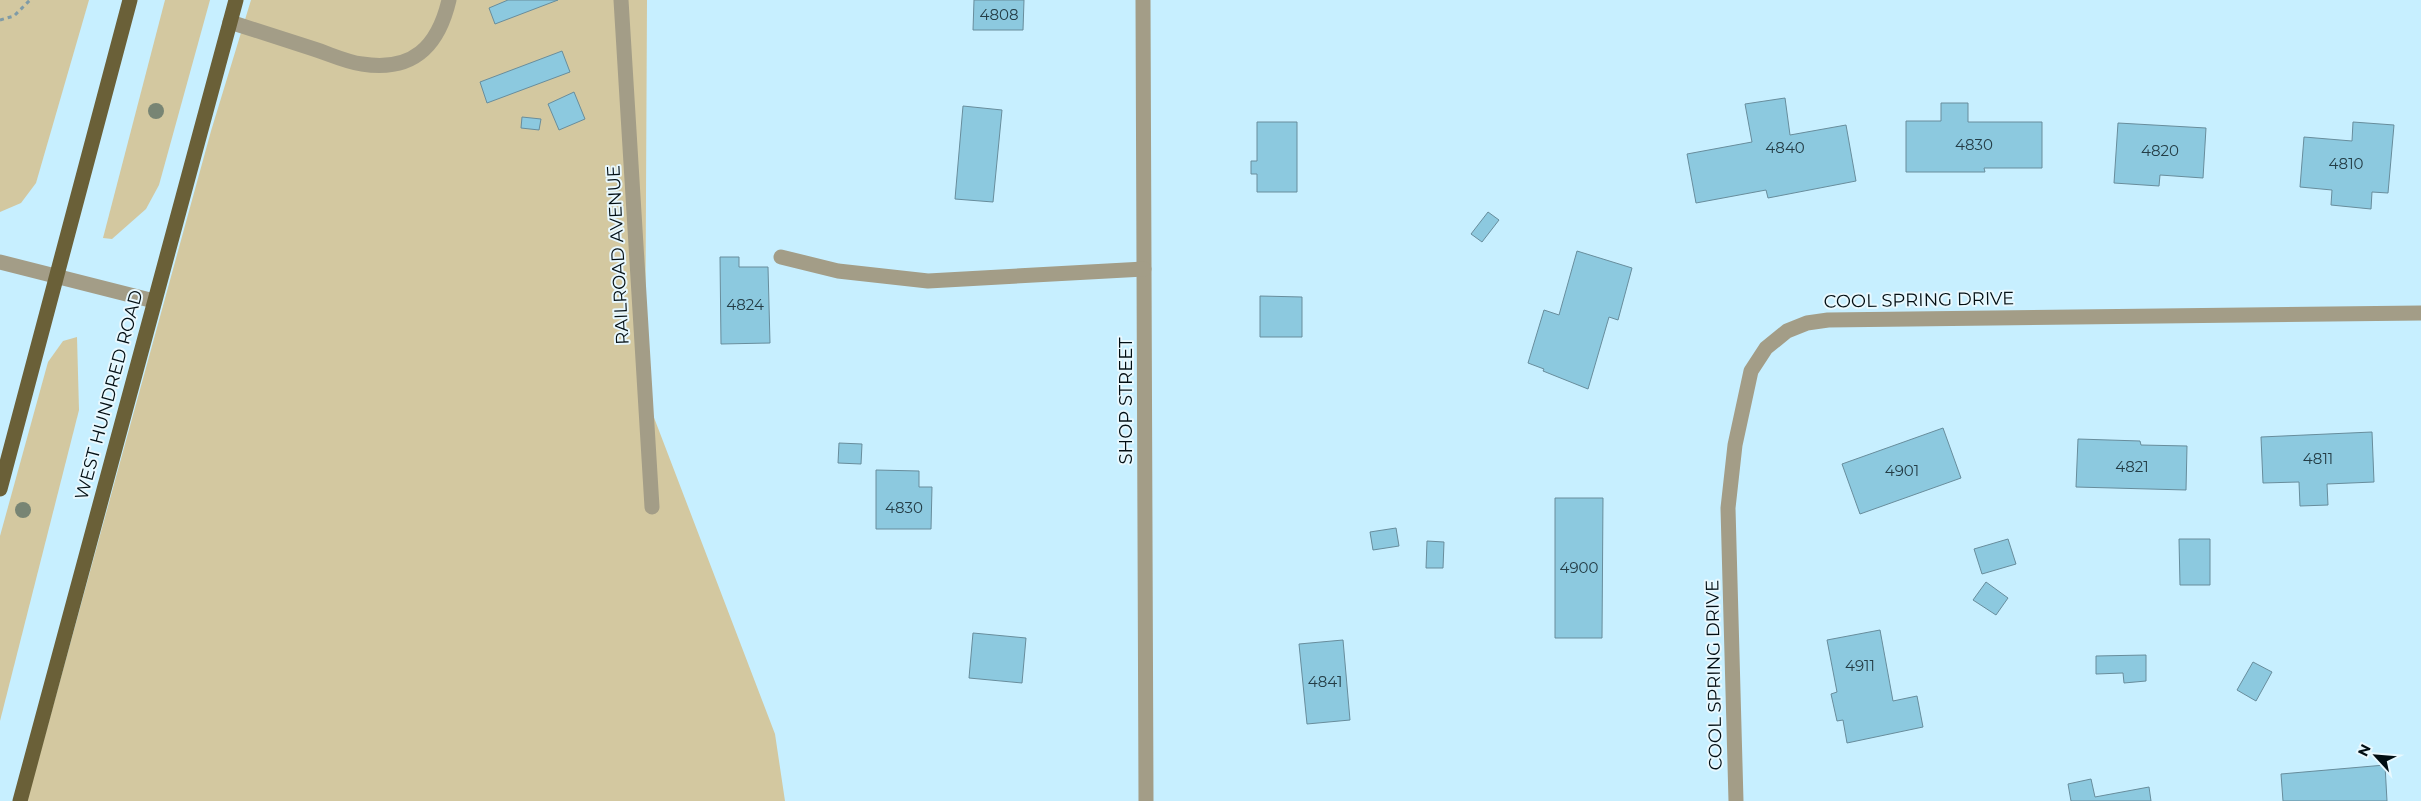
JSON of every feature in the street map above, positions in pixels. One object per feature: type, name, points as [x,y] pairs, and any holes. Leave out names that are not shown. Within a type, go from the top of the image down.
[{"type":"main road","points":[[0,490],[130,0]]},
{"type":"main road","name":"WEST HUNDRED ROAD","points":[[20,801],[236,0]]},
{"type":"street","points":[[230,22],[360,64],[385,66],[409,60],[429,47],[445,17],[449,0]]},
{"type":"street","name":"RAILROAD AVENUE","points":[[621,0],[652,508]]},
{"type":"street","name":"SHOP STREET","points":[[1143,0],[1146,801]]},
{"type":"street","points":[[781,256],[838,271],[928,281],[1144,269]]},
{"type":"street","points":[[0,262],[154,301]]},
{"type":"street","name":"COOL SPRING DRIVE","points":[[1736,801],[1728,508],[1735,444],[1751,371],[1766,348],[1787,331],[1807,322],[1828,320],[2122,315],[2421,313]]},
{"type":"path","points":[[0,20],[14,16],[30,0]]},
{"type":"shaded area","points":[[0,0],[89,0],[36,183],[21,203],[0,212]]},
{"type":"shaded area","points":[[165,0],[210,0],[159,185],[146,209],[112,239],[103,238]]},
{"type":"shaded area","points":[[251,0],[647,0],[645,394],[775,734],[785,801],[27,801],[211,131]]},
{"type":"shaded area","points":[[77,337],[79,410],[0,721],[0,536],[48,362],[63,341]]},
{"type":"building","points":[[508,0],[558,0],[495,24],[489,8]]},
{"type":"building","points":[[974,0],[1024,0],[1023,30],[973,30]]},
{"type":"building","points":[[562,51],[570,72],[487,103],[480,82]]},
{"type":"building","points":[[574,92],[585,119],[559,130],[548,104]]},
{"type":"building","points":[[1785,98],[1790,135],[1846,125],[1856,181],[1768,198],[1766,190],[1696,203],[1687,154],[1752,142],[1745,104]]},
{"type":"building","points":[[1941,103],[1968,103],[1968,122],[2042,122],[2042,168],[1984,168],[1985,172],[1906,172],[1906,121],[1941,121]]},
{"type":"building","points":[[963,106],[1002,110],[993,202],[955,199]]},
{"type":"building","points":[[522,117],[541,119],[539,130],[521,128]]},
{"type":"building","points":[[1257,122],[1297,122],[1297,192],[1257,192],[1257,174],[1251,174],[1251,161],[1257,161]]},
{"type":"building","points":[[2353,122],[2394,125],[2388,193],[2372,192],[2371,209],[2331,205],[2332,190],[2300,187],[2304,137],[2352,141]]},
{"type":"building","points":[[2118,123],[2206,128],[2203,178],[2160,175],[2159,186],[2114,183]]},
{"type":"building","points":[[1488,212],[1499,220],[1482,242],[1471,234]]},
{"type":"building","points":[[1577,251],[1632,268],[1618,320],[1609,317],[1588,389],[1528,363],[1544,310],[1559,315]]},
{"type":"building","points":[[720,257],[739,257],[739,267],[768,267],[770,343],[721,344]]},
{"type":"building","points":[[1260,296],[1302,297],[1302,337],[1260,337]]},
{"type":"building","points":[[1943,428],[1961,478],[1860,514],[1842,464]]},
{"type":"building","points":[[2372,432],[2374,482],[2327,484],[2328,505],[2300,506],[2299,482],[2263,483],[2261,437]]},
{"type":"building","points":[[2078,439],[2140,441],[2141,445],[2187,446],[2186,490],[2076,487]]},
{"type":"building","points":[[839,443],[862,444],[861,464],[838,463]]},
{"type":"building","points":[[876,470],[919,471],[919,487],[932,487],[931,529],[876,529]]},
{"type":"building","points":[[1555,498],[1603,498],[1602,638],[1555,638]]},
{"type":"building","points":[[1396,528],[1399,546],[1373,550],[1370,532]]},
{"type":"building","points":[[2008,539],[2016,564],[1982,574],[1974,549]]},
{"type":"building","points":[[2179,539],[2210,539],[2210,585],[2180,585]]},
{"type":"building","points":[[1427,541],[1444,542],[1443,568],[1426,568]]},
{"type":"building","points":[[1986,582],[2008,598],[1996,615],[1973,600]]},
{"type":"building","points":[[1880,630],[1893,701],[1917,696],[1923,727],[1847,743],[1843,720],[1837,721],[1831,694],[1837,692],[1827,640]]},
{"type":"building","points":[[973,633],[1026,638],[1022,683],[969,678]]},
{"type":"building","points":[[1343,640],[1350,720],[1307,724],[1299,644]]},
{"type":"building","points":[[2146,655],[2146,681],[2124,683],[2123,673],[2096,674],[2096,656]]},
{"type":"building","points":[[2253,662],[2272,672],[2256,701],[2237,690]]},
{"type":"building","points":[[2385,765],[2387,801],[2283,801],[2281,774]]},
{"type":"building","points":[[2091,779],[2095,797],[2149,787],[2151,801],[2071,801],[2068,784]]}]
